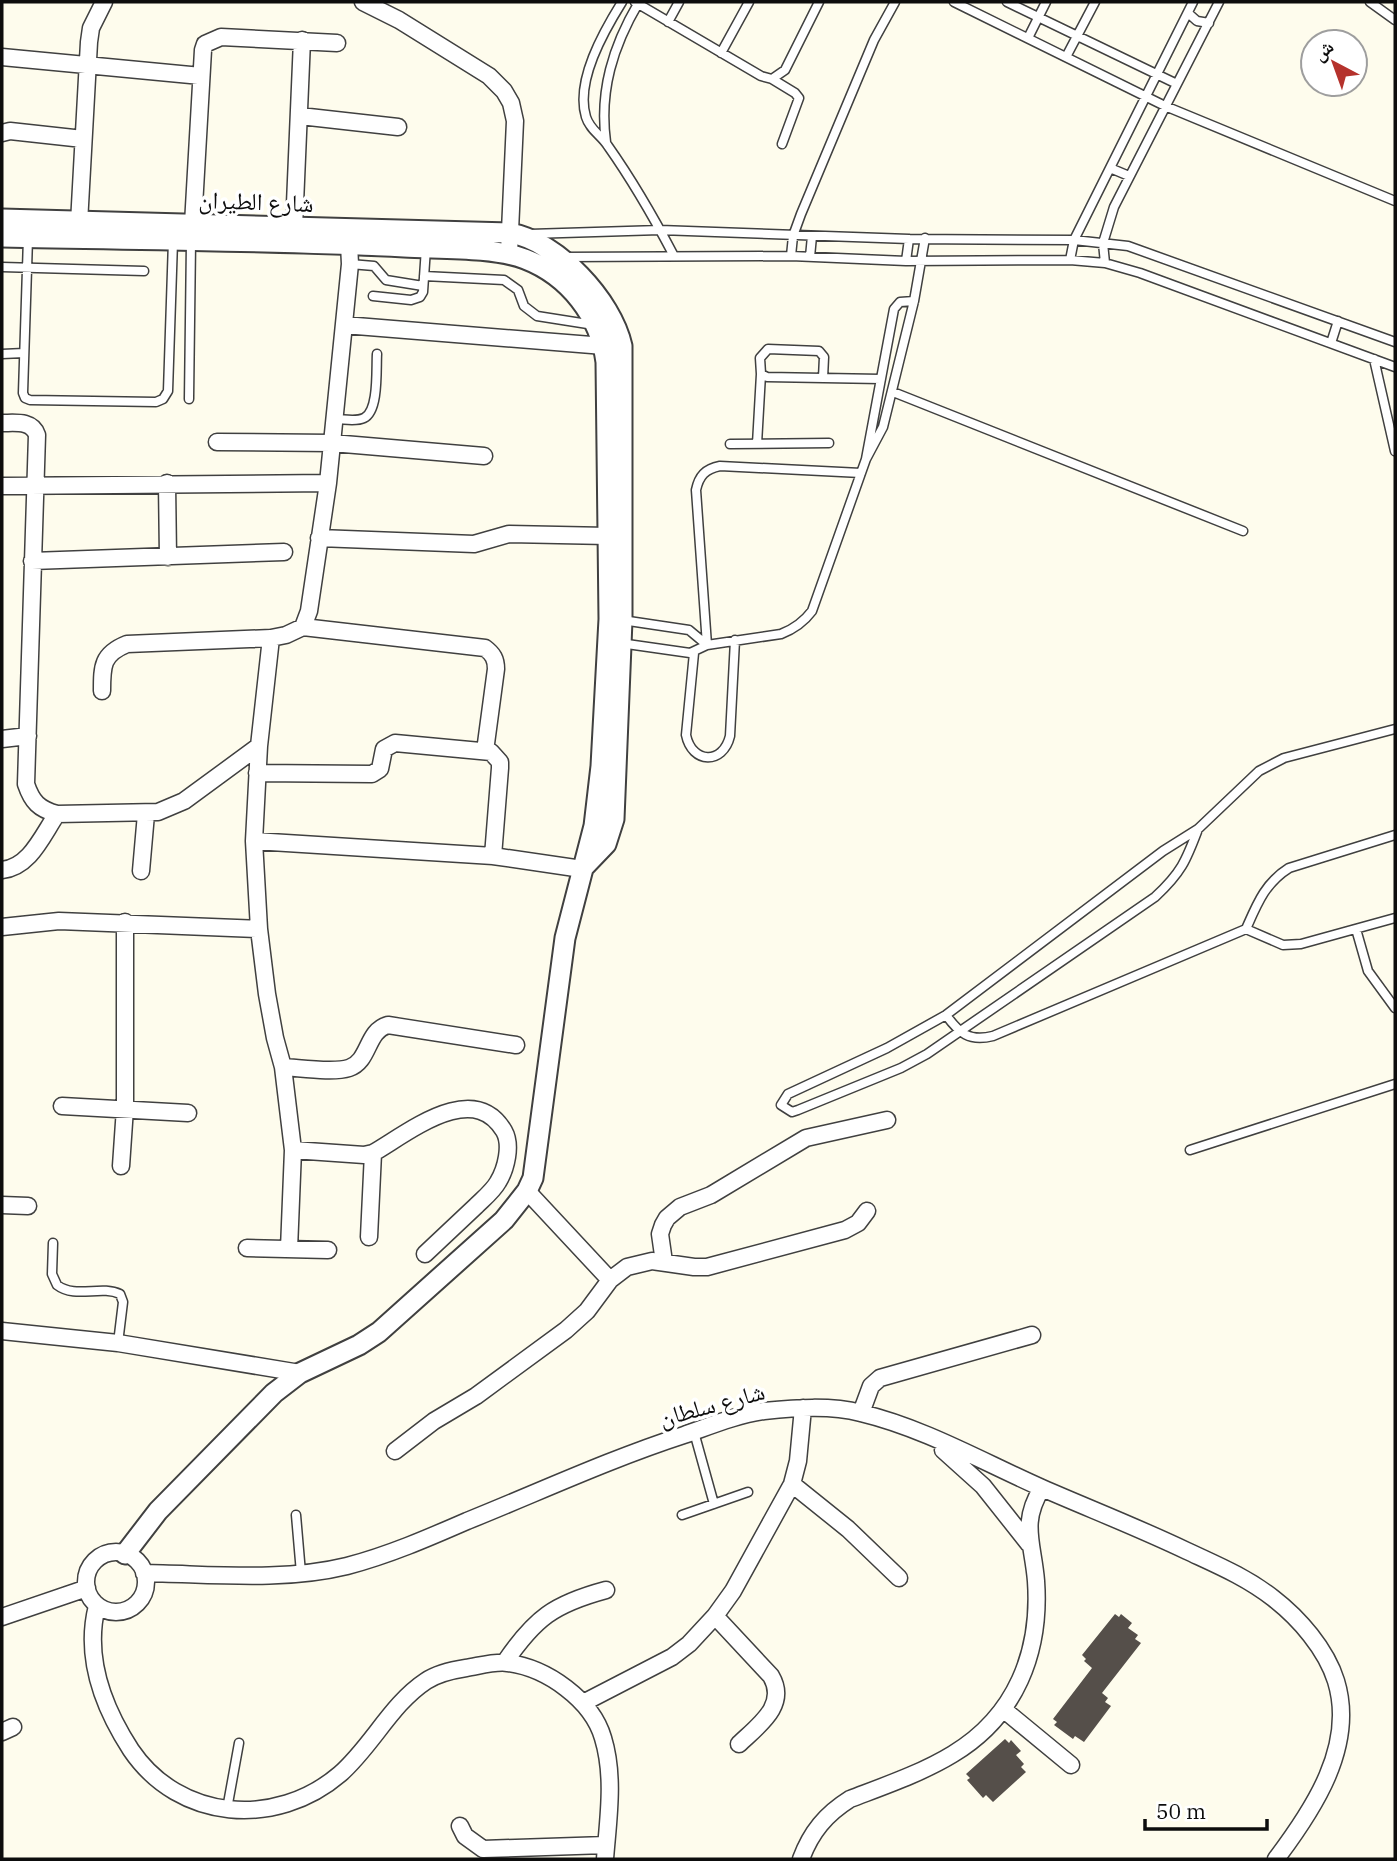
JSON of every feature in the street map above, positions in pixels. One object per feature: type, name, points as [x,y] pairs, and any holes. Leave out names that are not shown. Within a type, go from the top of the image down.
[{"type":"street","points":[[79,223],[91,28],[104,2]]},
{"type":"street","points":[[254,841],[493,856],[582,869],[606,844],[614,819],[620,643],[608,536],[604,346],[597,325],[587,309],[561,280],[545,269],[509,253],[514,234],[515,121],[511,103],[504,91],[489,76],[398,20],[363,2]]},
{"type":"street","points":[[186,236],[205,44],[221,37],[337,43]]},
{"type":"street","points":[[294,227],[302,40]]},
{"type":"street","points":[[2,57],[201,76]]},
{"type":"street","points":[[300,116],[398,127]]},
{"type":"street","points":[[2,133],[10,131],[83,139]]},
{"type":"street","name":"شارع الطيران","points":[[2,219],[79,223],[349,254],[426,248],[509,253]]},
{"type":"street","name":"شارع الطيران","points":[[2,237],[186,236],[294,227],[514,234]]},
{"type":"street","points":[[125,1553],[158,1511],[263,1403],[300,1373],[359,1345],[379,1332],[504,1220],[527,1191],[533,1178],[565,938],[594,826],[601,766],[616,620],[622,346],[619,330],[602,300],[579,275],[556,257],[514,234]]},
{"type":"street","points":[[303,627],[309,611],[336,419],[349,254]]},
{"type":"street","points":[[344,325],[604,346]]},
{"type":"street","points":[[2,423],[30,425],[37,435],[26,784],[32,799],[42,810],[57,814],[146,814],[184,801],[259,746]]},
{"type":"street","points":[[218,442],[332,443],[484,456]]},
{"type":"street","points":[[167,483],[168,556]]},
{"type":"street","points":[[2,486],[328,483]]},
{"type":"street","points":[[319,538],[474,544],[509,534],[608,536]]},
{"type":"street","points":[[32,561],[284,552]]},
{"type":"street","points":[[102,691],[105,660],[114,649],[127,644],[271,638],[303,627],[485,648],[492,653],[496,669],[485,751]]},
{"type":"street","points":[[271,638],[259,746],[254,841],[259,929],[270,1017],[283,1067],[293,1150],[289,1249]]},
{"type":"street","points":[[2,739],[27,736]]},
{"type":"street","points":[[257,773],[372,774],[380,769],[384,749],[395,743],[491,752],[500,762],[493,856]]},
{"type":"street","points":[[2,870],[17,867],[28,858],[57,814]]},
{"type":"street","points":[[141,871],[146,814]]},
{"type":"street","points":[[2,928],[59,921],[259,929]]},
{"type":"street","points":[[121,1166],[125,1108],[125,922]]},
{"type":"street","points":[[283,1067],[348,1068],[361,1059],[378,1029],[388,1025],[516,1045]]},
{"type":"street","points":[[62,1106],[188,1113]]},
{"type":"street","points":[[293,1150],[355,1155],[373,1153],[435,1117],[467,1108],[484,1110],[496,1119],[507,1136],[506,1160],[497,1185],[425,1255]]},
{"type":"street","points":[[664,1262],[660,1234],[667,1218],[680,1207],[711,1195],[806,1138],[887,1120]]},
{"type":"street","points":[[369,1237],[373,1153]]},
{"type":"street","points":[[527,1191],[610,1280]]},
{"type":"street","points":[[2,1205],[28,1206]]},
{"type":"street","points":[[395,1451],[566,1330],[587,1311],[610,1280],[627,1267],[641,1262],[664,1262],[707,1267],[845,1230],[858,1223],[867,1211]]},
{"type":"street","points":[[247,1248],[328,1250]]},
{"type":"street","points":[[2,1331],[118,1343],[300,1373]]},
{"type":"street","points":[[862,1413],[871,1386],[880,1378],[1032,1335]]},
{"type":"street","points":[[583,1703],[672,1657],[689,1644],[715,1616],[733,1591],[792,1484],[798,1461],[803,1408]]},
{"type":"street","name":"شارع سلطان","points":[[144,1573],[261,1576],[343,1567],[375,1558],[636,1452],[760,1412],[822,1408],[862,1413],[926,1436],[1241,1576],[1275,1600],[1318,1646],[1336,1679],[1340,1703],[1339,1727],[1327,1780],[1301,1826],[1276,1859]]},
{"type":"street","points":[[926,1436],[983,1486],[1031,1546]]},
{"type":"street","points":[[792,1484],[848,1528],[899,1578]]},
{"type":"street","points":[[801,1859],[812,1834],[835,1808],[953,1755],[985,1730],[1003,1709],[1021,1681],[1032,1643],[1036,1584],[1028,1531],[1029,1516],[1042,1488]]},
{"type":"street","points":[[115,1552],[125,1553],[133,1558],[144,1573],[146,1583],[137,1603],[118,1612],[97,1606],[87,1588],[89,1568],[96,1560],[115,1552]]},
{"type":"street","points":[[2,1617],[87,1588]]},
{"type":"street","points":[[505,1662],[531,1626],[554,1609],[579,1597],[606,1590]]},
{"type":"street","points":[[97,1606],[91,1628],[97,1682],[123,1738],[135,1755],[169,1789],[188,1800],[228,1809],[250,1811],[280,1805],[311,1794],[338,1775],[362,1753],[403,1700],[427,1680],[454,1670],[505,1662],[539,1673],[561,1685],[583,1703],[597,1723],[607,1754],[610,1776],[605,1852],[483,1849],[465,1836],[460,1826]]},
{"type":"street","points":[[715,1616],[771,1676],[776,1685],[776,1703],[771,1712],[739,1744]]},
{"type":"street","points":[[1003,1709],[1071,1765]]},
{"type":"lane","points":[[622,2],[599,42],[586,82],[586,117],[590,127],[606,142],[674,256]]},
{"type":"lane","points":[[668,22],[679,2]]},
{"type":"lane","points":[[721,52],[749,2]]},
{"type":"lane","points":[[772,79],[785,70],[819,2]]},
{"type":"lane","points":[[791,256],[793,236],[874,40],[895,2]]},
{"type":"lane","points":[[954,2],[1165,106],[1395,201]]},
{"type":"lane","points":[[1007,2],[1177,84]]},
{"type":"lane","points":[[1028,38],[1046,2]]},
{"type":"lane","points":[[1066,58],[1096,2]]},
{"type":"lane","points":[[1070,260],[1074,240],[1194,2]]},
{"type":"lane","points":[[1370,2],[1395,20]]},
{"type":"lane","points":[[606,142],[604,105],[609,70],[616,46],[637,3],[795,93],[799,98],[782,144]]},
{"type":"lane","points":[[1105,263],[1103,243],[1114,207],[1218,3]]},
{"type":"lane","points":[[1188,13],[1197,21],[1209,23]]},
{"type":"lane","points":[[1110,168],[1129,176]]},
{"type":"lane","points":[[514,234],[660,230],[909,239],[1074,240],[1103,243],[1137,249],[1395,342]]},
{"type":"lane","points":[[28,238],[23,393],[27,399],[156,402],[163,399],[168,391],[186,236]]},
{"type":"lane","points":[[186,236],[189,398]]},
{"type":"lane","points":[[810,257],[812,236]]},
{"type":"lane","points":[[866,459],[880,435],[893,392],[925,238]]},
{"type":"lane","points":[[906,261],[909,239]]},
{"type":"lane","points":[[373,296],[416,300],[423,292],[426,248]]},
{"type":"lane","points":[[349,254],[374,266],[386,280],[504,280],[518,290],[524,306],[537,316],[597,325]]},
{"type":"lane","points":[[556,257],[791,256],[906,261],[1070,260],[1105,263],[1140,273],[1395,367]]},
{"type":"lane","points":[[2,267],[144,271]]},
{"type":"lane","points":[[620,643],[694,653],[707,645],[781,634],[806,619],[866,459],[894,309],[900,302],[914,301]]},
{"type":"lane","points":[[1331,343],[1338,321]]},
{"type":"lane","points":[[757,444],[760,358],[768,349],[817,351],[824,357],[823,378]]},
{"type":"lane","points":[[2,354],[24,353]]},
{"type":"lane","points":[[336,419],[358,420],[372,412],[377,354]]},
{"type":"lane","points":[[1374,359],[1395,451]]},
{"type":"lane","points":[[761,373],[767,377],[881,379]]},
{"type":"lane","points":[[893,392],[1242,531]]},
{"type":"lane","points":[[730,444],[829,443]]},
{"type":"lane","points":[[707,645],[696,490],[698,480],[704,472],[720,466],[861,473]]},
{"type":"lane","points":[[616,620],[689,630],[707,645]]},
{"type":"lane","points":[[694,653],[688,745],[694,753],[713,757],[722,753],[730,736],[735,640]]},
{"type":"lane","points":[[1198,829],[1184,866],[1155,897],[959,1032],[901,1068],[811,1105],[792,1112],[781,1105],[788,1094],[887,1048],[946,1015],[1163,851],[1198,829],[1259,771],[1284,758],[1395,729]]},
{"type":"lane","points":[[946,1015],[959,1032],[978,1039],[993,1036],[1246,929],[1264,889],[1275,876],[1289,868],[1395,835]]},
{"type":"lane","points":[[1246,929],[1283,945],[1301,944],[1395,918]]},
{"type":"lane","points":[[1356,929],[1368,971],[1395,1009]]},
{"type":"lane","points":[[1190,1150],[1394,1085],[1395,1096]]},
{"type":"lane","points":[[53,1242],[52,1274],[57,1285],[68,1291],[112,1291],[120,1294],[123,1302],[118,1343]]},
{"type":"lane","points":[[694,1432],[714,1504]]},
{"type":"lane","points":[[682,1515],[748,1492]]},
{"type":"lane","points":[[296,1515],[301,1573]]},
{"type":"lane","points":[[228,1809],[239,1743]]},
{"type":"building","points":[[1115,1614],[1119,1617],[1121,1614],[1132,1623],[1128,1628],[1138,1635],[1135,1639],[1141,1643],[1102,1693],[1108,1698],[1105,1702],[1111,1706],[1084,1742],[1075,1736],[1073,1739],[1054,1725],[1057,1722],[1053,1719],[1092,1668],[1082,1655]]},
{"type":"building","points":[[1005,1739],[1009,1743],[1011,1740],[1021,1751],[1016,1755],[1024,1764],[1021,1767],[1026,1772],[993,1802],[986,1795],[983,1798],[967,1780],[970,1778],[966,1774]]}]
